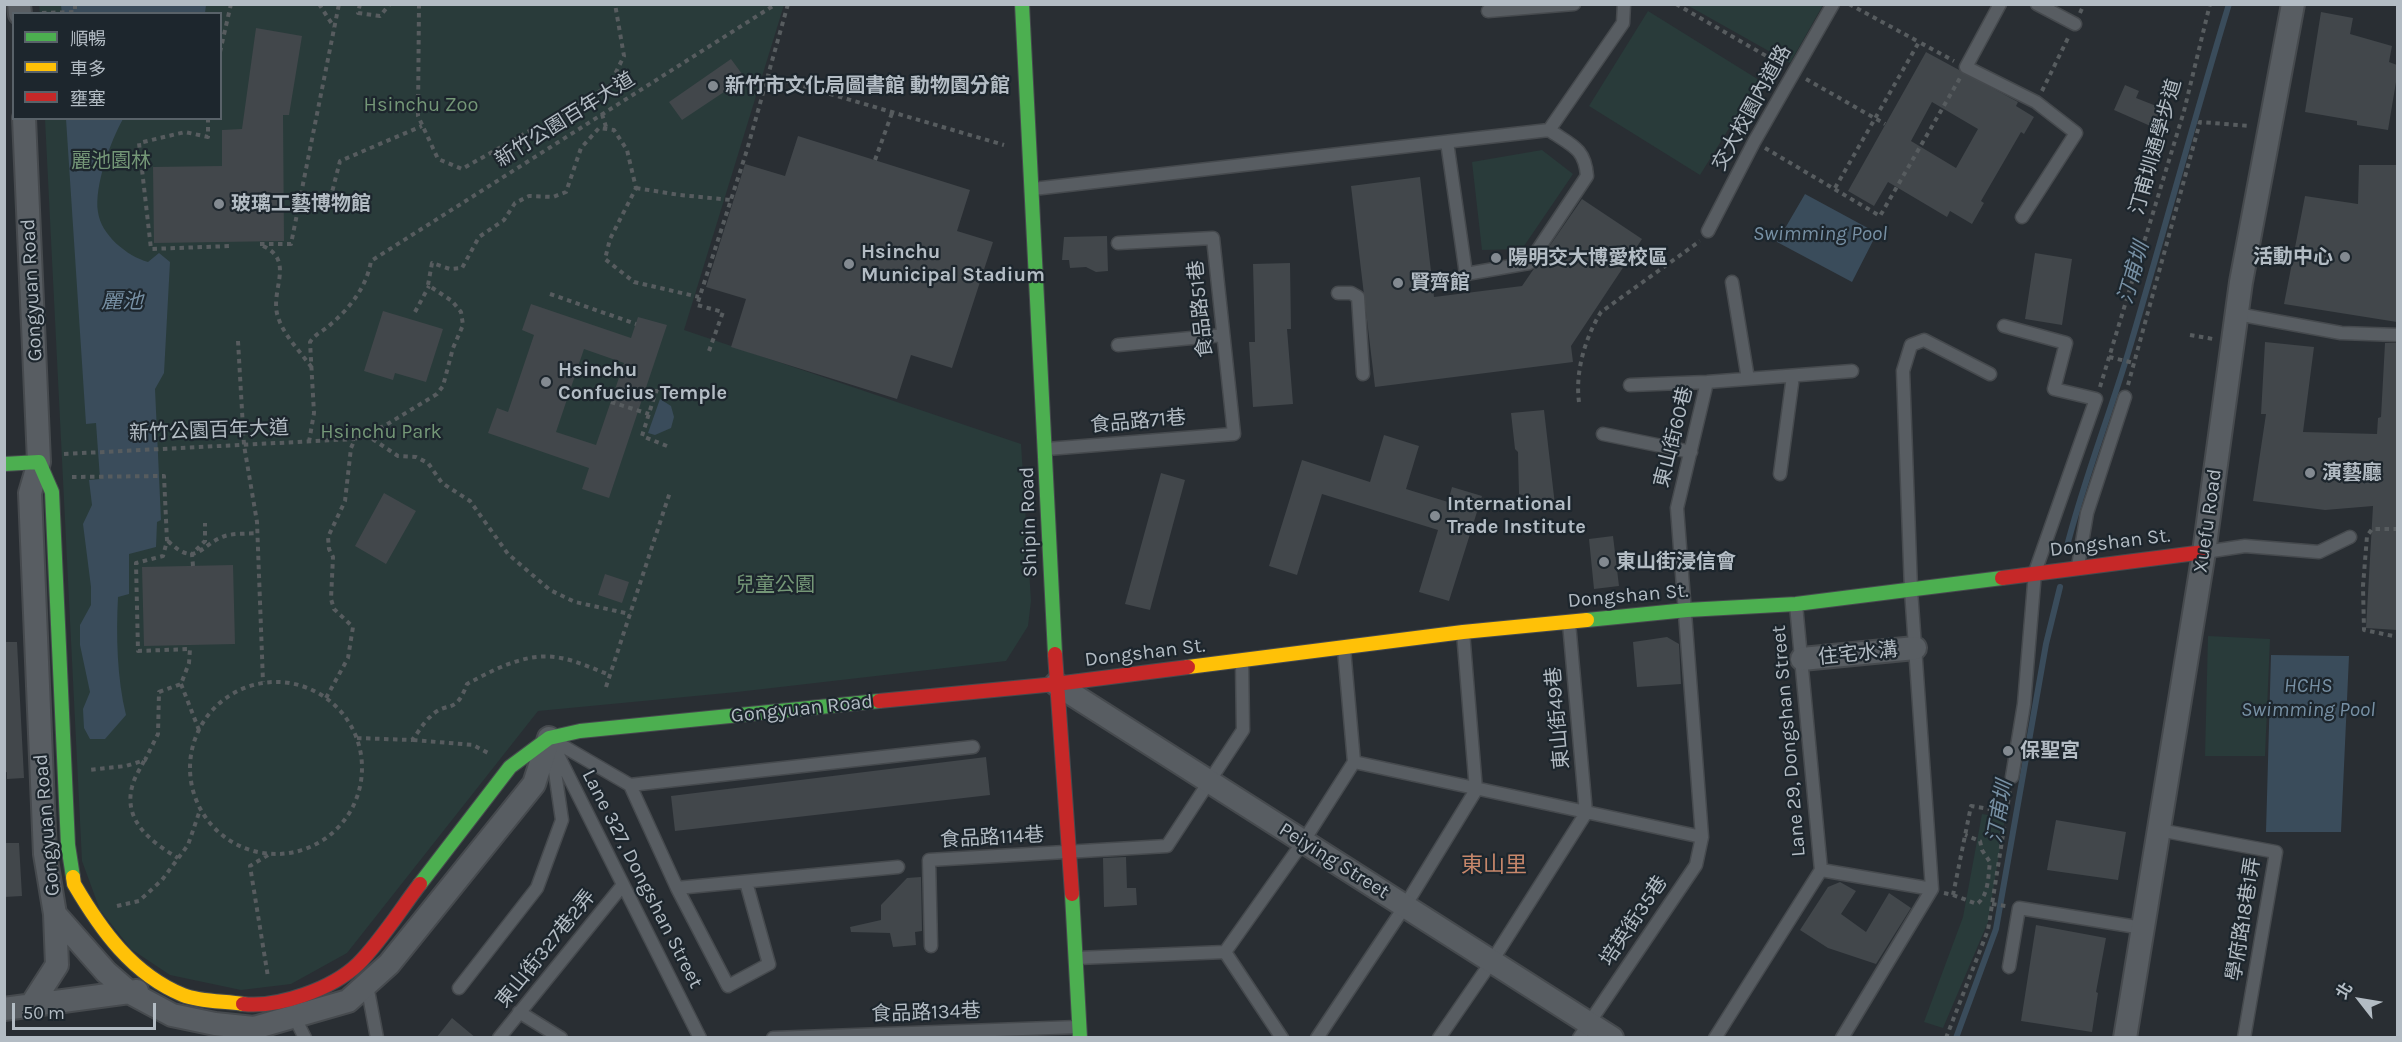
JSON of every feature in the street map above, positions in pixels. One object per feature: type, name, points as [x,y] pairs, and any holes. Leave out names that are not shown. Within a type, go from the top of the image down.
[{"type":"street","name":"Shipin Road","points":[[1022,4],[1056,684],[1070,853],[1079,1032]]},
{"type":"street","name":"Xuefu Road","points":[[2125,1038],[2204,552],[2237,314],[2293,4]]},
{"type":"street","name":"Gongyuan Road","points":[[24,120],[39,462],[30,494],[45,854],[55,914],[106,972],[129,992],[172,1015],[215,1024],[254,1028],[291,1008],[357,965],[510,767],[549,738],[580,731],[1056,684]]},
{"type":"street","name":"Gongyuan Road","points":[[39,462],[52,492],[68,845],[74,884],[95,920],[121,953],[164,985],[185,996],[260,1006],[291,1008],[348,1001],[389,964],[534,784],[549,738]]},
{"type":"street","points":[[4,464],[39,462]]},
{"type":"street","name":"Dongshan St.","points":[[1056,684],[1462,632],[1687,610],[1796,604],[2204,552]]},
{"type":"street","name":"住宅水溝","points":[[1802,659],[1915,648]]},
{"type":"street","name":"Peiying Street","points":[[1056,684],[1491,961],[1583,1030],[1612,1038]]},
{"type":"street","points":[[30,1007],[57,965],[55,914]]},
{"type":"street","points":[[4,1009],[30,1007],[164,985]]},
{"type":"lane","points":[[1488,11],[1575,4]]},
{"type":"lane","points":[[1549,130],[1623,23],[1624,4]]},
{"type":"lane","name":"交大校園內道路","points":[[1708,231],[1754,142],[1833,4]]},
{"type":"lane","points":[[2000,4],[1966,67],[2036,102],[2076,133],[2022,217]]},
{"type":"lane","points":[[2037,4],[2075,24]]},
{"type":"lane","points":[[1032,189],[1549,130],[1579,150],[1586,159],[1587,176],[1529,263],[1466,274],[1447,142]]},
{"type":"lane","name":"食品路51巷","points":[[1118,243],[1213,238],[1234,434]]},
{"type":"lane","points":[[1732,282],[1748,379]]},
{"type":"lane","points":[[1338,293],[1351,293],[1358,297],[1363,374]]},
{"type":"lane","points":[[2237,314],[2341,333],[2397,336]]},
{"type":"lane","points":[[2004,326],[2066,343],[2054,389],[2096,399],[2036,572],[2024,704],[2012,777]]},
{"type":"lane","points":[[1118,345],[1223,335]]},
{"type":"lane","points":[[1842,1038],[1932,889],[1911,590],[1903,372],[1911,345],[1924,340],[1990,374]]},
{"type":"lane","name":"東山街60巷","points":[[1702,837],[1687,610],[1677,508],[1707,382],[1852,371]]},
{"type":"lane","points":[[1780,474],[1793,376]]},
{"type":"lane","points":[[1630,385],[1707,382]]},
{"type":"lane","points":[[2077,567],[2087,513],[2125,397]]},
{"type":"lane","name":"食品路71巷","points":[[1046,449],[1234,434]]},
{"type":"lane","points":[[1604,434],[1690,452]]},
{"type":"lane","points":[[2204,552],[2245,546],[2319,552],[2350,537]]},
{"type":"lane","name":"Lane 29, Dongshan Street","points":[[1796,604],[1821,870],[1932,889]]},
{"type":"lane","name":"東山街49巷","points":[[1569,621],[1586,813]]},
{"type":"lane","points":[[1317,1038],[1405,906],[1476,789],[1462,632]]},
{"type":"lane","points":[[1225,952],[1304,842],[1354,762],[1344,648]]},
{"type":"lane","points":[[1070,853],[1167,846],[1243,730],[1242,661]]},
{"type":"lane","points":[[549,738],[630,785],[677,888],[728,986],[769,964],[746,882]]},
{"type":"lane","points":[[459,988],[537,888],[562,820],[549,738]]},
{"type":"lane","name":"Lane 327, Dongshan Street","points":[[549,738],[700,1038]]},
{"type":"lane","points":[[630,785],[973,747]]},
{"type":"lane","points":[[1354,762],[1702,837]]},
{"type":"lane","points":[[1439,1038],[1586,813]]},
{"type":"lane","name":"學府路18巷1弄","points":[[2159,830],[2276,852],[2244,1038]]},
{"type":"lane","name":"培英街35巷","points":[[1583,1030],[1696,865],[1702,837]]},
{"type":"lane","name":"食品路114巷","points":[[932,946],[928,860],[1070,853]]},
{"type":"lane","points":[[677,888],[898,867]]},
{"type":"lane","points":[[1714,1038],[1821,870]]},
{"type":"lane","name":"東山街327巷2弄","points":[[499,1038],[622,886]]},
{"type":"lane","points":[[2009,968],[2019,909],[2143,928]]},
{"type":"lane","points":[[1076,958],[1225,952]]},
{"type":"lane","points":[[1225,952],[1282,1038]]},
{"type":"lane","points":[[367,985],[377,1038]]},
{"type":"lane","points":[[291,1008],[305,1038]]},
{"type":"lane","points":[[519,1012],[561,1038]]},
{"type":"lane","name":"食品路134巷","points":[[773,1038],[1079,1032]]},
{"type":"path","points":[[319,4],[334,27]]},
{"type":"path","points":[[309,442],[314,413],[312,368],[284,332],[276,314],[280,261],[273,250],[260,244],[291,244],[339,4]]},
{"type":"path","points":[[360,4],[358,14],[380,16],[390,4]]},
{"type":"path","points":[[419,4],[418,116],[438,159],[462,169],[609,86],[624,56],[615,4]]},
{"type":"path","name":"新竹公園百年大道","points":[[312,368],[310,342],[315,335],[330,326],[356,296],[368,278],[371,261],[776,4]]},
{"type":"path","points":[[709,351],[723,312],[697,305],[769,76],[788,4]]},
{"type":"path","points":[[1676,4],[1885,124]]},
{"type":"path","points":[[1754,142],[1880,216],[1966,67],[1849,4]]},
{"type":"path","points":[[2036,102],[2084,4]]},
{"type":"path","name":"汀甫圳通學步道","points":[[2096,399],[2184,111],[2210,4]]},
{"type":"path","points":[[222,44],[232,5]]},
{"type":"path","points":[[1835,188],[1919,42]]},
{"type":"path","points":[[769,76],[1030,152]]},
{"type":"path","points":[[875,160],[892,113]]},
{"type":"path","points":[[602,114],[607,130]]},
{"type":"path","points":[[208,120],[208,137],[185,132],[139,143],[151,249],[231,246]]},
{"type":"path","name":"汀甫圳通學步道","points":[[2125,397],[2200,122],[2271,127]]},
{"type":"path","points":[[328,208],[340,161],[422,126]]},
{"type":"path","points":[[415,312],[429,286],[432,263],[450,269],[462,268],[479,237],[504,220],[515,203],[529,196],[553,197],[566,192],[581,148],[599,128],[614,130],[627,150],[636,188],[609,239],[605,259],[634,282],[699,297]]},
{"type":"path","points":[[636,188],[731,200]]},
{"type":"path","points":[[1579,402],[1576,383],[1591,328],[1601,312],[1698,243],[1708,231]]},
{"type":"path","points":[[326,698],[340,677],[353,638],[353,627],[334,609],[331,599],[333,557],[329,549],[328,537],[345,501],[355,439],[386,425],[437,394],[443,386],[453,348],[463,325],[462,312],[452,301],[429,286]]},
{"type":"path","points":[[550,294],[636,324]]},
{"type":"path","points":[[238,341],[244,445],[258,533],[263,682]]},
{"type":"path","points":[[2109,357],[2134,363]]},
{"type":"path","points":[[667,446],[642,436],[656,391],[683,399]]},
{"type":"path","points":[[611,402],[649,414]]},
{"type":"path","points":[[364,434],[398,456],[417,457],[428,463],[442,483],[470,501],[508,554],[550,590],[575,602],[630,614]]},
{"type":"path","name":"新竹公園百年大道","points":[[64,454],[355,439]]},
{"type":"path","points":[[65,477],[164,476],[167,541],[163,556],[136,563],[138,651],[190,648],[189,663],[181,684],[199,730]]},
{"type":"path","points":[[606,687],[670,492]]},
{"type":"path","points":[[193,566],[192,555],[205,541],[205,524]]},
{"type":"path","points":[[2397,529],[2372,529],[2367,536],[2363,586],[2364,630],[2397,637]]},
{"type":"path","points":[[167,541],[177,550],[192,555],[224,536],[258,533]]},
{"type":"path","points":[[412,740],[430,716],[456,706],[462,699],[467,684],[511,663],[539,657],[560,658],[610,675]]},
{"type":"path","points":[[263,682],[290,682],[316,691],[340,709],[357,738],[363,763],[359,792],[346,819],[325,840],[298,852],[268,855],[239,847],[217,831],[200,810],[191,784],[190,756],[199,730],[214,707],[229,696],[263,682]]},
{"type":"path","points":[[178,858],[150,841],[132,816],[131,788],[158,734],[159,692],[181,684]]},
{"type":"path","points":[[357,738],[473,745],[496,757]]},
{"type":"path","points":[[79,771],[126,766],[145,760]]},
{"type":"path","points":[[1946,1038],[1988,930],[2012,777]]},
{"type":"path","points":[[1953,895],[1971,806],[2007,812]]},
{"type":"path","points":[[111,908],[139,902],[162,880],[188,845],[200,810]]},
{"type":"path","points":[[1932,889],[1977,904],[1982,900],[1987,886],[1990,862],[1980,841],[1965,836]]},
{"type":"path","points":[[268,855],[250,866],[269,983]]},
{"type":"green space","name":"Hsinchu Park","points":[[39,5],[784,5],[684,330],[1021,444],[1031,601],[1028,626],[1006,661],[737,692],[538,711],[347,953],[291,984],[241,990],[170,975],[131,949],[100,910],[82,861],[45,120],[222,120],[222,12],[40,12]]},
{"type":"green space","points":[[1687,5],[1823,5],[1790,63]]},
{"type":"green space","points":[[1648,11],[1759,80],[1700,175],[1589,106]]},
{"type":"green space","points":[[1542,150],[1573,174],[1522,249],[1482,250],[1472,162]]},
{"type":"green space","points":[[2208,636],[2270,639],[2265,756],[2205,756]]},
{"type":"green space","points":[[1982,814],[2005,818],[1988,922],[1943,1028],[1924,1022],[1963,917]]},
{"type":"water","points":[[61,5],[206,5],[205,12],[62,12]]},
{"type":"water","name":"麗池","points":[[66,120],[122,120],[113,139],[101,177],[97,201],[100,221],[116,243],[132,255],[148,262],[159,253],[170,262],[164,373],[155,389],[161,520],[157,522],[156,547],[129,554],[129,594],[118,597],[118,657],[126,715],[105,739],[90,739],[84,728],[83,709],[90,692],[80,645],[80,625],[91,605],[91,587],[83,524],[92,505],[89,480],[100,479],[96,423],[86,424]]},
{"type":"water","name":"Swimming Pool","points":[[1805,194],[1877,233],[1852,282],[1777,242]]},
{"type":"water","points":[[660,399],[671,406],[674,417],[671,428],[655,435],[648,433]]},
{"type":"water","name":"HCHS Swimming Pool","points":[[2271,655],[2349,656],[2341,832],[2266,832]]},
{"type":"building","points":[[2321,12],[2353,18],[2350,34],[2392,46],[2389,62],[2397,65],[2397,76],[2388,130],[2357,125],[2357,121],[2305,112]]},
{"type":"building","name":"玻璃工藝博物館","points":[[256,28],[302,36],[289,115],[283,115],[284,241],[154,243],[153,167],[222,166],[222,130],[242,129]]},
{"type":"building","points":[[1926,52],[2018,102],[2016,106],[2034,117],[2024,134],[2021,132],[1981,201],[1984,203],[1972,224],[1950,211],[1947,217],[1888,182],[1874,206],[1848,191]],"holes":[[[1932,102],[1978,129],[1956,168],[1911,141]]]},
{"type":"building","points":[[731,59],[745,78],[682,120],[669,102]]},
{"type":"building","points":[[2125,85],[2139,91],[2136,98],[2164,109],[2155,128],[2114,110]]},
{"type":"building","name":"Hsinchu Municipal Stadium","points":[[798,136],[970,190],[957,231],[993,242],[952,368],[911,355],[897,399],[731,347],[746,299],[706,287],[745,164],[785,176]]},
{"type":"building","name":"活動中心","points":[[2359,165],[2397,165],[2397,322],[2284,304],[2305,196],[2358,204]]},
{"type":"building","name":"賢齊館","points":[[1420,177],[1434,297],[1522,286],[1582,199],[1642,239],[1571,346],[1573,362],[1375,387],[1351,186]]},
{"type":"building","points":[[1107,236],[1108,271],[1096,272],[1086,267],[1070,268],[1069,260],[1062,260],[1064,237]]},
{"type":"building","points":[[2035,253],[2072,259],[2062,325],[2025,319]]},
{"type":"building","points":[[1290,263],[1291,329],[1287,329],[1293,404],[1253,407],[1249,342],[1255,342],[1253,264]]},
{"type":"building","name":"Hsinchu Confucius Temple","points":[[531,304],[631,338],[638,317],[667,325],[609,498],[582,489],[589,468],[488,433],[497,408],[508,412],[534,335],[522,330]],"holes":[[[584,349],[624,363],[596,445],[556,432]]]},
{"type":"building","points":[[383,311],[443,329],[426,382],[395,373],[393,380],[364,371]]},
{"type":"building","points":[[2265,342],[2314,347],[2303,432],[2377,434],[2378,418],[2381,417],[2385,343],[2397,343],[2397,630],[2366,628],[2373,506],[2325,510],[2253,501],[2266,414],[2261,414]]},
{"type":"building","points":[[1544,410],[1555,505],[1519,494],[1518,452],[1515,449],[1511,413]]},
{"type":"building","name":"International Trade Institute","points":[[1384,435],[1419,446],[1406,489],[1448,502],[1452,487],[1482,496],[1449,601],[1419,592],[1438,530],[1322,494],[1297,575],[1269,566],[1302,460],[1370,482]]},
{"type":"building","points":[[1161,473],[1185,480],[1150,610],[1125,604]]},
{"type":"building","points":[[384,493],[416,511],[386,564],[355,546]]},
{"type":"building","name":"東山街浸信會","points":[[1613,536],[1619,586],[1594,589],[1589,539]]},
{"type":"building","points":[[233,565],[235,644],[144,646],[142,567]]},
{"type":"building","points":[[605,574],[629,582],[622,603],[598,595]]},
{"type":"building","points":[[1667,637],[1679,644],[1681,684],[1637,687],[1633,642]]},
{"type":"building","points":[[4,642],[17,642],[24,778],[7,779],[7,772],[4,773]]},
{"type":"building","points":[[986,757],[990,795],[675,831],[671,796]]},
{"type":"building","points":[[2056,820],[2126,832],[2118,880],[2047,870]]},
{"type":"building","points":[[4,843],[19,843],[22,896],[4,897]]},
{"type":"building","points":[[1126,857],[1127,888],[1136,888],[1137,905],[1104,907],[1103,858]]},
{"type":"building","points":[[921,877],[922,931],[915,932],[916,945],[893,947],[890,933],[851,932],[850,927],[881,920],[881,905],[907,878]]},
{"type":"building","points":[[1840,882],[1856,891],[1841,914],[1866,932],[1889,893],[1911,908],[1876,964],[1828,948],[1800,930],[1828,887]]},
{"type":"building","points":[[2036,925],[2106,938],[2096,992],[2098,993],[2092,1032],[2021,1021]]},
{"type":"building","points":[[452,1018],[476,1038],[436,1038]]},
{"type":"waterway","name":"汀甫圳","points":[[2066,550],[2080,499],[2129,350],[2229,4]]},
{"type":"waterway","name":"汀甫圳","points":[[1956,1038],[1996,929],[2046,644],[2060,587]]},
{"type":"traffic: fast","points":[[1022,4],[1055,654]]},
{"type":"traffic: fast","points":[[4,464],[39,462],[52,492],[68,845],[73,877]]},
{"type":"traffic: fast","points":[[1587,620],[1687,610],[1796,604],[2002,578]]},
{"type":"traffic: fast","points":[[420,884],[510,767],[549,738],[580,731],[879,701]]},
{"type":"traffic: fast","points":[[1072,894],[1080,1038]]},
{"type":"traffic: slow","points":[[1188,667],[1463,632],[1587,620]]},
{"type":"traffic: slow","points":[[73,877],[74,884],[107,934],[133,963],[148,975],[183,995],[243,1004]]},
{"type":"traffic: jam","points":[[2002,578],[2204,552]]},
{"type":"traffic: jam","points":[[1055,654],[1072,894]]},
{"type":"traffic: jam","points":[[879,701],[1056,684],[1188,667]]},
{"type":"traffic: jam","points":[[243,1004],[288,1000],[319,989],[347,973],[375,945],[420,884]]},
{"type":"place","name":"新竹市文化局圖書館 動物園分館","points":[[713,86]]},
{"type":"place","name":"玻璃工藝博物館","points":[[219,204]]},
{"type":"place","name":"活動中心","points":[[2345,257]]},
{"type":"place","name":"陽明交大博愛校區","points":[[1496,258]]},
{"type":"place","name":"Hsinchu Municipal Stadium","points":[[849,264]]},
{"type":"place","name":"賢齊館","points":[[1398,283]]},
{"type":"place","name":"Hsinchu Confucius Temple","points":[[546,382]]},
{"type":"place","name":"演藝廳","points":[[2310,473]]},
{"type":"place","name":"International Trade Institute","points":[[1435,516]]},
{"type":"place","name":"東山街浸信會","points":[[1604,562]]},
{"type":"place","name":"保聖宮","points":[[2008,751]]},
{"type":"district","name":"東山里","points":[[1494,866]]},
{"type":"park label","name":"Hsinchu Zoo","points":[[421,105]]},
{"type":"park label","name":"麗池園林","points":[[111,161]]},
{"type":"park label","name":"兒童公園","points":[[775,585]]}]
